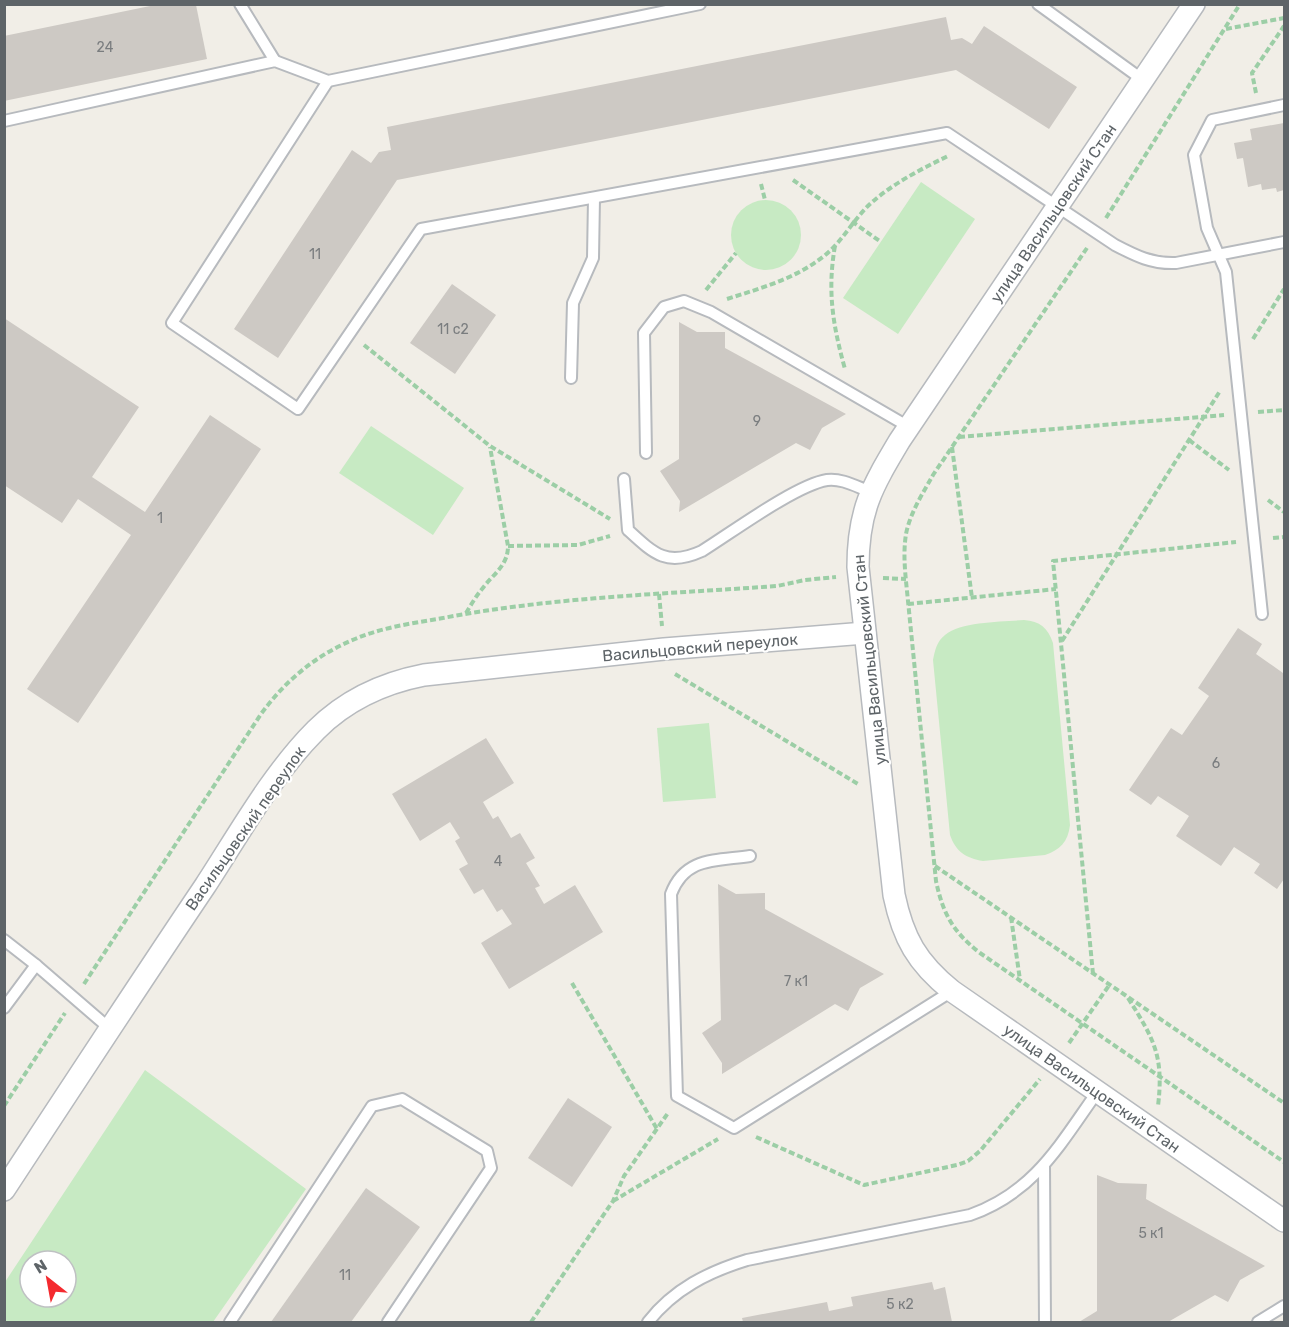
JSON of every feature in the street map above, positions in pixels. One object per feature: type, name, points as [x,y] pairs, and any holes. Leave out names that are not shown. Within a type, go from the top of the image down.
[{"type":"street","name":"улица Васильцовский Стан","points":[[1194,4],[880,473],[861,520],[858,539],[859,578],[894,895],[904,933],[923,965],[952,991],[1284,1221]]},
{"type":"street","name":"Васильцовский переулок","points":[[4,1190],[109,1028],[278,776],[317,729],[356,699],[374,689],[424,675],[664,649],[865,633]]},
{"type":"lane","points":[[240,4],[275,61]]},
{"type":"lane","points":[[4,121],[275,61],[328,81],[700,4]]},
{"type":"lane","points":[[1038,4],[1143,80]]},
{"type":"lane","points":[[328,81],[172,323],[297,409],[421,229],[947,133],[1058,207],[1143,259],[1159,263],[1176,263],[1284,242]]},
{"type":"lane","points":[[1262,614],[1226,272],[1207,228],[1194,155],[1212,120],[1284,105]]},
{"type":"lane","points":[[571,378],[573,303],[593,258],[594,198]]},
{"type":"lane","points":[[646,453],[644,333],[664,307],[684,301],[711,312],[909,427]]},
{"type":"lane","points":[[624,479],[628,530],[642,543],[662,556],[676,560],[702,552],[789,497],[819,483],[840,480],[871,492]]},
{"type":"lane","points":[[750,856],[702,863],[686,869],[676,881],[670,894],[677,1096],[734,1128],[952,991]]},
{"type":"lane","points":[[4,940],[109,1028]]},
{"type":"lane","points":[[4,1008],[36,965]]},
{"type":"lane","points":[[648,1323],[673,1296],[694,1280],[720,1268],[747,1260],[970,1215],[990,1208],[1010,1197],[1044,1166],[1098,1091]]},
{"type":"lane","points":[[230,1323],[372,1106],[402,1100],[487,1151],[491,1168],[388,1323]]},
{"type":"lane","points":[[1044,1166],[1045,1323]]},
{"type":"lane","points":[[1258,1323],[1284,1306]]},
{"type":"path","points":[[1240,4],[1097,232],[933,475],[913,511],[906,532],[904,552],[935,866],[940,898],[946,916],[956,931],[980,953],[1284,1162]]},
{"type":"path","points":[[1225,29],[1284,18]]},
{"type":"path","points":[[1259,110],[1252,73],[1284,26]]},
{"type":"path","points":[[698,306],[779,282],[801,272],[835,246],[852,222],[871,203],[899,183],[926,166],[948,156],[976,152]]},
{"type":"path","points":[[771,165],[880,242]]},
{"type":"path","points":[[835,246],[830,281],[832,314],[845,368],[856,396]]},
{"type":"path","points":[[698,306],[736,253]]},
{"type":"path","points":[[1061,642],[1284,289]]},
{"type":"path","points":[[350,333],[490,446],[628,530]]},
{"type":"path","points":[[958,438],[1284,410]]},
{"type":"path","points":[[465,614],[508,554],[490,446]]},
{"type":"path","points":[[952,447],[972,598]]},
{"type":"path","points":[[508,546],[578,545],[628,530]]},
{"type":"path","points":[[1093,974],[1053,561],[1284,537]]},
{"type":"path","points":[[4,1106],[261,714],[275,694],[310,663],[356,638],[379,631],[465,614],[546,602],[777,586],[830,577],[906,579]]},
{"type":"path","points":[[908,604],[1056,589]]},
{"type":"path","points":[[659,594],[666,668],[857,783],[883,795]]},
{"type":"path","points":[[935,866],[1284,1103]]},
{"type":"path","points":[[1011,917],[1020,981]]},
{"type":"path","points":[[572,983],[657,1129]]},
{"type":"path","points":[[613,1202],[734,1128],[864,1185],[957,1166],[974,1156],[1055,1061],[1110,984]]},
{"type":"path","points":[[1127,996],[1155,1046],[1159,1058],[1160,1077],[1154,1130]]},
{"type":"path","points":[[531,1323],[613,1202],[624,1176],[677,1096]]},
{"type":"green space","points":[[921,182],[975,219],[898,334],[843,298]]},
{"type":"green space","points":[[773,200],[786,206],[795,215],[799,221],[801,235],[799,249],[791,260],[780,268],[759,270],[741,260],[733,249],[731,228],[741,210],[752,202]]},
{"type":"green space","points":[[371,426],[464,488],[433,535],[339,473]]},
{"type":"green space","points":[[1024,620],[1043,626],[1053,643],[1069,831],[1059,848],[1045,855],[983,861],[962,853],[955,846],[950,835],[933,660],[940,640],[952,630],[983,623]]},
{"type":"green space","points":[[709,723],[716,798],[663,802],[657,728]]},
{"type":"green space","points":[[145,1070],[306,1189],[213,1322],[5,1322],[5,1282],[18,1262],[18,1309],[78,1309],[78,1249],[27,1249]]},
{"type":"building","points":[[155,5],[196,5],[207,59],[4,101],[4,36]]},
{"type":"building","points":[[946,17],[951,40],[962,38],[972,44],[984,26],[1077,87],[1049,129],[956,70],[397,180],[278,358],[234,329],[352,150],[371,163],[379,152],[391,150],[387,127]]},
{"type":"building","points":[[1284,123],[1284,190],[1277,192],[1276,188],[1262,190],[1261,184],[1248,187],[1243,158],[1237,159],[1234,143],[1252,140],[1250,129]]},
{"type":"building","points":[[452,284],[496,315],[455,374],[410,343]]},
{"type":"building","points":[[4,318],[139,407],[92,477],[145,512],[210,415],[261,449],[78,723],[27,689],[131,535],[78,499],[62,523],[4,485]]},
{"type":"building","points":[[679,322],[697,332],[725,332],[725,348],[846,414],[822,428],[810,450],[796,443],[679,512],[680,501],[660,471],[679,459]]},
{"type":"building","points":[[1238,628],[1262,644],[1256,654],[1283,673],[1284,670],[1284,879],[1277,889],[1254,873],[1260,864],[1234,847],[1221,866],[1176,836],[1189,816],[1158,796],[1151,805],[1129,790],[1171,728],[1182,735],[1209,696],[1198,688]]},
{"type":"building","points":[[486,738],[514,783],[483,802],[493,819],[498,816],[511,838],[520,833],[535,858],[526,863],[540,886],[535,888],[544,904],[575,885],[603,932],[509,989],[481,943],[512,924],[502,909],[497,912],[483,889],[474,894],[459,869],[468,864],[455,841],[460,838],[450,822],[420,841],[392,794]]},
{"type":"building","points":[[718,884],[736,894],[765,893],[765,909],[884,974],[860,988],[848,1011],[835,1004],[722,1074],[722,1063],[702,1033],[721,1020]]},
{"type":"building","points":[[568,1098],[612,1127],[572,1187],[528,1158]]},
{"type":"building","points":[[1097,1175],[1118,1183],[1147,1184],[1146,1199],[1265,1266],[1240,1280],[1228,1302],[1215,1295],[1168,1322],[1079,1322],[1097,1311]]},
{"type":"building","points":[[366,1188],[420,1227],[351,1322],[271,1322]]},
{"type":"building","points":[[932,1282],[934,1290],[945,1287],[952,1322],[743,1322],[742,1318],[827,1302],[829,1311],[853,1306],[851,1297]]}]
